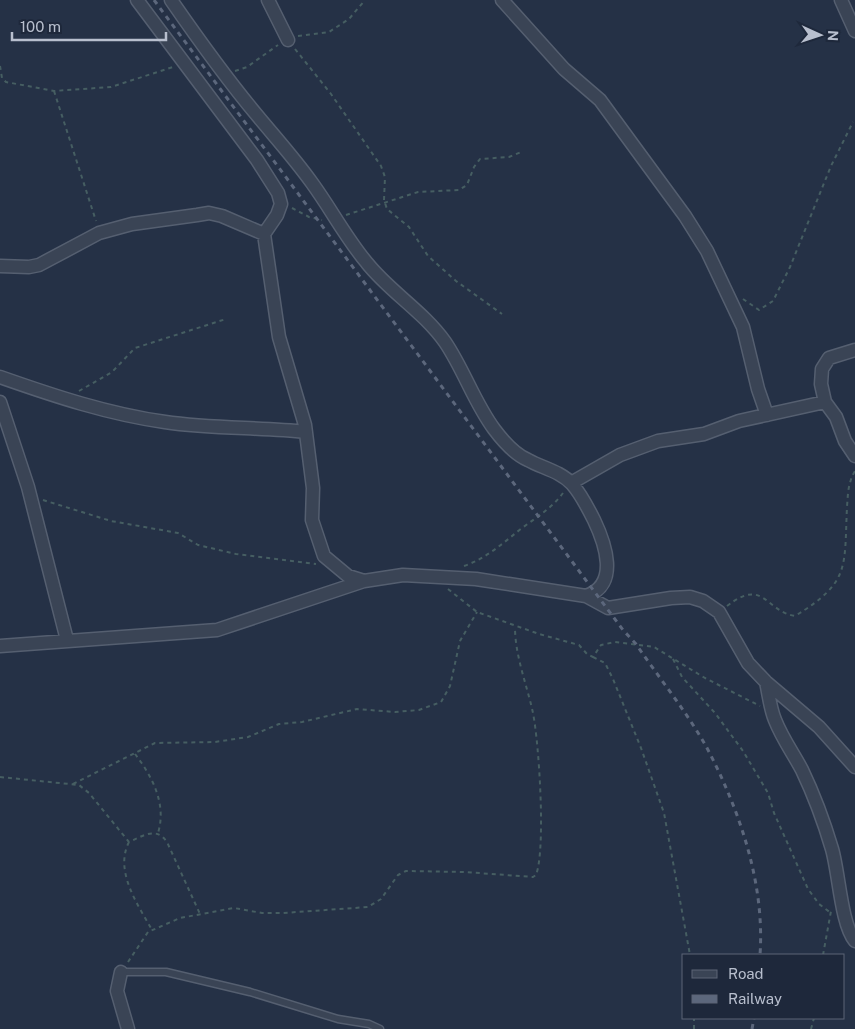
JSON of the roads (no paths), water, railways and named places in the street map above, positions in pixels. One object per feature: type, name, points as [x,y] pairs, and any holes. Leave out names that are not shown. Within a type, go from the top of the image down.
[{"type":"street","points":[[137,0],[272,181],[281,204],[277,215],[264,234],[279,337],[306,432],[313,488],[312,520],[324,556],[339,570],[364,581]]},
{"type":"street","points":[[171,0],[255,113],[313,184],[335,220],[385,284],[422,316],[445,342],[472,389],[480,408],[506,444],[527,460],[554,471],[571,483],[594,520],[608,563],[602,585],[586,596]]},
{"type":"street","points":[[268,0],[288,40]]},
{"type":"street","points":[[502,0],[564,68],[600,100],[685,216],[707,251],[743,327],[758,389],[767,415]]},
{"type":"street","points":[[841,0],[855,31]]},
{"type":"street","points":[[0,266],[29,268],[39,265],[99,233],[132,224],[209,213],[241,222],[264,234]]},
{"type":"street","points":[[855,350],[829,358],[822,369],[821,384],[824,402],[836,417],[845,441],[855,456]]},
{"type":"street","points":[[0,377],[67,400],[118,414],[167,422],[306,432]]},
{"type":"street","points":[[0,402],[28,487],[67,640]]},
{"type":"street","points":[[571,483],[620,455],[658,441],[704,434],[739,421],[824,402]]},
{"type":"street","points":[[0,646],[217,630],[364,581],[403,575],[476,579],[586,596],[608,608],[671,598],[690,598],[703,601],[719,612],[748,663],[766,682],[805,714],[855,767]]},
{"type":"street","points":[[766,682],[774,717],[815,799],[832,849],[846,927],[855,941]]},
{"type":"street","points":[[121,972],[117,991],[128,1029]]},
{"type":"lane","points":[[121,972],[166,972],[250,992],[338,1019],[368,1024],[380,1029]]},
{"type":"railway","points":[[154,0],[682,708],[707,748],[740,822],[754,875],[761,928],[760,954]]},
{"type":"railway","points":[[752,1029],[754,1019]]}]
